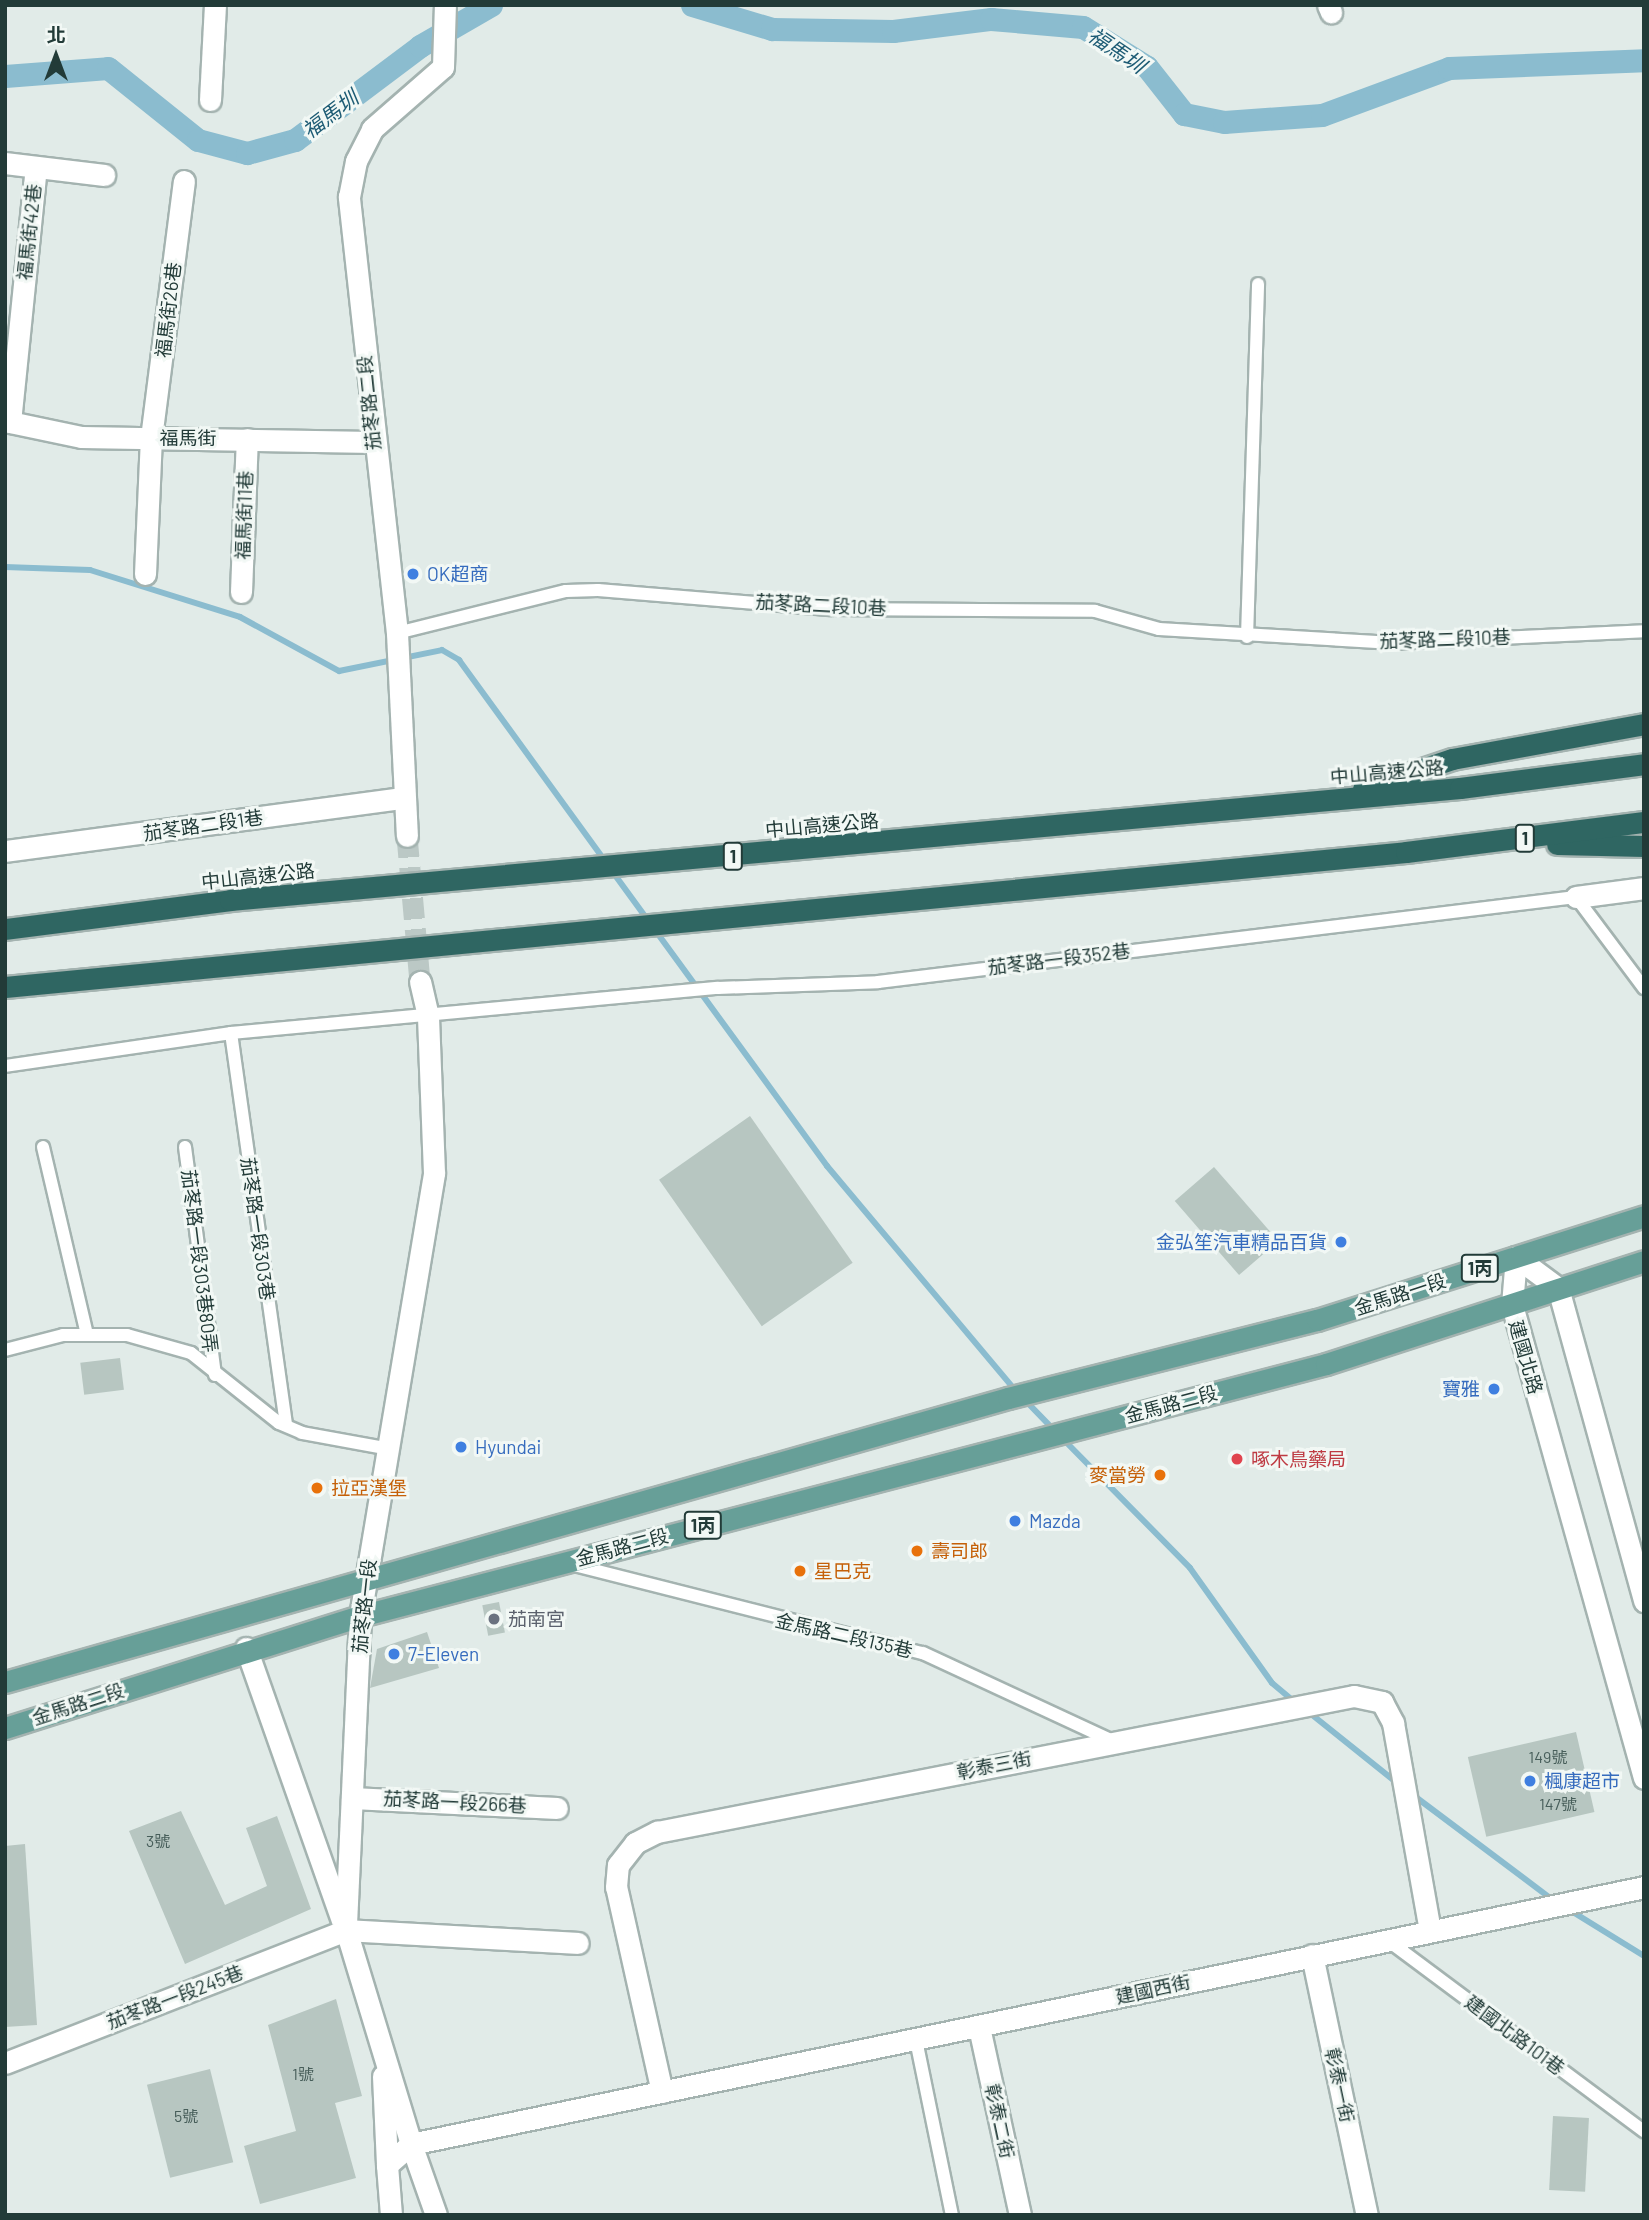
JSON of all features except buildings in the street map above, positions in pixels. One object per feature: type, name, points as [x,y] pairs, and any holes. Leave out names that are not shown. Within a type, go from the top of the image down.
[{"type":"highway","points":[[1329,801],[1452,759],[1644,724]]},
{"type":"highway","name":"中山高速公路","points":[[5,929],[230,900],[1329,801],[1460,788],[1644,764]]},
{"type":"highway","name":"1","points":[[5,987],[1406,852],[1644,822]]},
{"type":"highway","points":[[1492,843],[1644,846]]},
{"type":"main road","name":"金馬路一段","points":[[366,1575],[1030,1392],[1317,1320],[1644,1216]]},
{"type":"main road","name":"1丙","points":[[1512,1305],[1644,1261]]},
{"type":"main road","name":"金馬路二段","points":[[5,1728],[246,1648],[360,1616],[1326,1364],[1512,1305]]},
{"type":"main road","name":"1丙","points":[[5,1682],[366,1575]]},
{"type":"street","points":[[210,100],[215,5]]},
{"type":"street","name":"茄苳路二段","points":[[407,836],[401,798],[397,651],[349,197],[356,162],[372,129],[443,67],[448,31],[445,5]]},
{"type":"street","points":[[5,163],[103,174]]},
{"type":"street","name":"福馬街42巷","points":[[7,421],[36,167]]},
{"type":"street","name":"福馬街26巷","points":[[145,574],[152,438],[184,181]]},
{"type":"street","name":"福馬街","points":[[7,421],[81,437],[373,442]]},
{"type":"street","name":"福馬街11巷","points":[[241,592],[247,439]]},
{"type":"street","name":"茄苳路二段1巷","points":[[5,851],[401,798]]},
{"type":"street","points":[[1576,897],[1644,888]]},
{"type":"street","name":"茄苳路一段","points":[[420,982],[428,1016],[434,1172],[390,1449],[360,1616],[346,1930],[411,2144],[436,2215]]},
{"type":"street","points":[[1516,1257],[1558,1288],[1644,1601]]},
{"type":"street","name":"建國北路","points":[[1516,1257],[1512,1305],[1644,1778]]},
{"type":"street","points":[[246,1648],[346,1930],[578,1943]]},
{"type":"street","name":"彰泰三街","points":[[662,2092],[616,1887],[618,1865],[635,1843],[657,1832],[1354,1696],[1382,1702],[1394,1723],[1430,1930]]},
{"type":"street","name":"茄苳路一段266巷","points":[[352,1798],[557,1808]]},
{"type":"street","name":"建國西街","points":[[411,2144],[1644,1886]]},
{"type":"street","name":"茄苳路一段245巷","points":[[5,2063],[346,1930]]},
{"type":"street","name":"彰泰一街","points":[[1312,1955],[1367,2215]]},
{"type":"street","name":"彰泰二街","points":[[979,2027],[1020,2215]]},
{"type":"street","points":[[381,2041],[391,2215]]},
{"type":"street","points":[[387,2165],[411,2144]]},
{"type":"lane","points":[[1247,636],[1258,284]]},
{"type":"lane","name":"茄苳路二段10巷","points":[[397,651],[566,591],[598,590],[831,609],[1095,611],[1158,629],[1394,643],[1644,631]]},
{"type":"lane","points":[[1576,897],[1644,988]]},
{"type":"lane","name":"茄苳路一段352巷","points":[[5,1066],[231,1033],[718,988],[878,982],[1576,897]]},
{"type":"lane","name":"茄苳路一段303巷","points":[[231,1033],[286,1426]]},
{"type":"lane","points":[[43,1147],[87,1335]]},
{"type":"lane","name":"茄苳路一段303巷80弄","points":[[186,1147],[215,1375]]},
{"type":"lane","points":[[5,1350],[87,1335],[127,1335],[191,1353],[215,1375],[286,1426],[390,1449]]},
{"type":"lane","name":"金馬路二段135巷","points":[[563,1562],[923,1653],[1113,1741]]},
{"type":"lane","name":"建國北路101巷","points":[[1386,1939],[1644,2131]]},
{"type":"lane","points":[[916,2040],[952,2215]]},
{"type":"waterway","name":"福馬圳","points":[[5,76],[108,68],[198,140],[247,153],[295,140],[420,46],[491,5]]},
{"type":"waterway","name":"福馬圳","points":[[692,5],[772,29],[893,31],[991,19],[1083,27],[1147,67],[1184,114],[1224,122],[1322,115],[1449,68],[1644,60]]},
{"type":"waterway","points":[[5,567],[90,570],[240,617],[339,671],[442,650],[459,660],[606,862]]},
{"type":"waterway","points":[[612,871],[827,1166],[1015,1390]]},
{"type":"waterway","points":[[1023,1398],[1054,1430]]},
{"type":"waterway","points":[[1062,1438],[1190,1568],[1272,1683],[1295,1702]]},
{"type":"waterway","points":[[1306,1710],[1396,1782]]},
{"type":"waterway","points":[[1413,1795],[1553,1900]]},
{"type":"waterway","points":[[1568,1909],[1644,1956]]},
{"type":"tunnel","points":[[407,836],[420,982]]},
{"type":"place","name":"OK超商","points":[[413,574]]},
{"type":"place","name":"金弘笙汽車精品百貨","points":[[1341,1242]]},
{"type":"place","name":"寶雅","points":[[1494,1389]]},
{"type":"place","name":"Hyundai","points":[[461,1447]]},
{"type":"place","name":"啄木鳥藥局","points":[[1237,1459]]},
{"type":"place","name":"麥當勞","points":[[1160,1475]]},
{"type":"place","name":"拉亞漢堡","points":[[317,1488]]},
{"type":"place","name":"Mazda","points":[[1015,1521]]},
{"type":"place","name":"壽司郎","points":[[917,1551]]},
{"type":"place","name":"星巴克","points":[[800,1571]]},
{"type":"place","name":"茄南宮","points":[[494,1619]]},
{"type":"place","name":"7-Eleven","points":[[394,1654]]},
{"type":"place","name":"楓康超市","points":[[1530,1781]]}]
